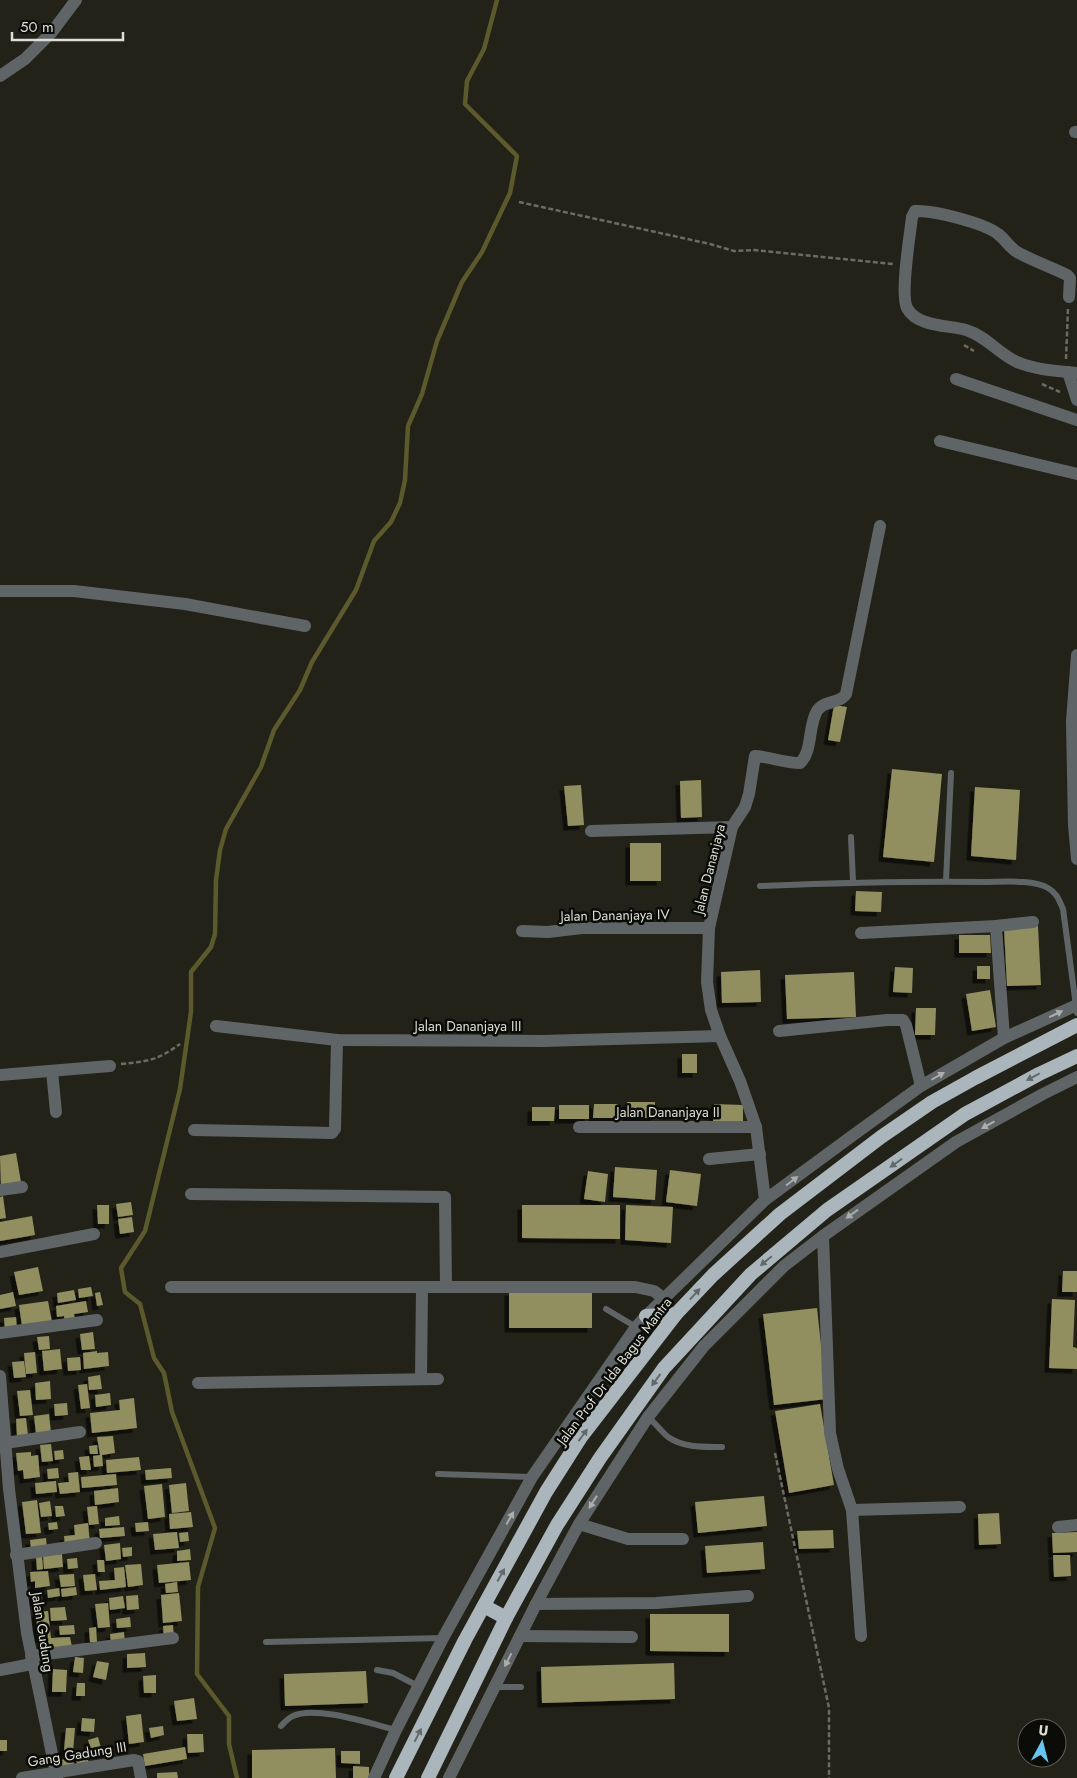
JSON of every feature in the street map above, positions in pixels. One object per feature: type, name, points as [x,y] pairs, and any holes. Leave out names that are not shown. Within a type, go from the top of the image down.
[{"type":"highway","name":"Jalan Prof Dr Ida Bagus Mantra","points":[[396,1778],[484,1606],[546,1492],[581,1437],[676,1314],[713,1275],[780,1214],[881,1137],[932,1102],[1077,1025]]},
{"type":"highway","points":[[428,1778],[506,1618],[557,1525],[600,1458],[664,1368],[751,1274],[827,1210],[965,1114],[1077,1056]]},
{"type":"highway","points":[[646,1316],[676,1314]]},
{"type":"highway","points":[[484,1606],[506,1618]]},
{"type":"street","points":[[0,76],[25,59],[46,38],[76,0]]},
{"type":"street","points":[[1068,297],[1070,278],[1067,275],[1013,250],[997,233],[957,218],[915,211],[912,217],[906,266],[905,302],[908,310],[920,320],[936,326],[968,331],[990,342],[1016,362],[1043,370],[1073,373],[1077,400]]},
{"type":"street","points":[[956,379],[1077,420]]},
{"type":"street","points":[[940,441],[1077,474]]},
{"type":"street","name":"Jalan Dananjaya","points":[[766,1200],[756,1127],[740,1081],[711,1010],[707,982],[709,928],[732,826],[745,807],[755,756],[767,757],[788,763],[800,763],[807,751],[817,711],[822,706],[843,699],[846,694],[880,526]]},
{"type":"street","points":[[0,591],[74,591],[185,604],[305,626]]},
{"type":"street","points":[[1077,655],[1072,721],[1077,859]]},
{"type":"street","points":[[590,830],[732,826]]},
{"type":"street","points":[[861,933],[996,926],[1032,922]]},
{"type":"street","points":[[996,926],[1004,1038]]},
{"type":"street","name":"Jalan Dananjaya IV","points":[[522,931],[548,932],[582,928],[709,928]]},
{"type":"street","points":[[374,1778],[443,1638],[532,1477],[646,1316],[766,1200],[921,1086],[1004,1038],[1077,1008]]},
{"type":"street","points":[[779,1031],[902,1020],[906,1024],[921,1086]]},
{"type":"street","name":"Jalan Dananjaya III","points":[[216,1026],[337,1040],[542,1041],[720,1036]]},
{"type":"street","points":[[194,1130],[332,1133],[335,1122],[337,1040]]},
{"type":"street","points":[[0,1075],[110,1066]]},
{"type":"street","points":[[52,1071],[56,1112]]},
{"type":"street","points":[[449,1778],[536,1604],[579,1524],[648,1417],[704,1346],[784,1266],[822,1236],[956,1142],[1077,1077]]},
{"type":"street","points":[[1010,1090],[1020,1107]]},
{"type":"street","name":"Jalan Dananjaya II","points":[[579,1127],[756,1127]]},
{"type":"street","points":[[709,1159],[760,1154]]},
{"type":"street","points":[[0,1190],[22,1187]]},
{"type":"street","points":[[191,1194],[445,1197],[446,1287]]},
{"type":"street","points":[[0,1252],[94,1234]]},
{"type":"street","points":[[822,1236],[830,1433],[838,1468],[852,1510],[861,1636]]},
{"type":"street","points":[[171,1287],[635,1287],[654,1291],[663,1298]]},
{"type":"street","points":[[421,1379],[422,1287]]},
{"type":"street","points":[[0,1333],[97,1320]]},
{"type":"street","points":[[693,1336],[704,1346]]},
{"type":"street","name":"Jalan Gudung","points":[[0,1376],[5,1443],[5,1490],[31,1660],[56,1776]]},
{"type":"street","points":[[198,1382],[438,1378]]},
{"type":"street","points":[[5,1443],[80,1432]]},
{"type":"street","points":[[852,1510],[960,1507]]},
{"type":"street","points":[[579,1524],[628,1539],[683,1539]]},
{"type":"street","points":[[1058,1526],[1077,1525]]},
{"type":"street","points":[[16,1554],[96,1542]]},
{"type":"street","points":[[536,1604],[656,1603],[748,1596]]},
{"type":"street","points":[[520,1636],[632,1637]]},
{"type":"street","points":[[0,1670],[31,1660],[173,1638]]},
{"type":"street","name":"Gang Gadung III","points":[[22,1778],[56,1776],[136,1760],[138,1761],[141,1778]]},
{"type":"lane","points":[[946,881],[951,773]]},
{"type":"lane","points":[[851,836],[853,882]]},
{"type":"lane","points":[[760,886],[946,881],[1038,884],[1048,888],[1057,895],[1063,909],[1077,1008]]},
{"type":"lane","points":[[606,1309],[636,1328]]},
{"type":"lane","points":[[648,1417],[666,1436],[678,1442],[689,1446],[722,1447]]},
{"type":"lane","points":[[438,1474],[532,1477]]},
{"type":"lane","points":[[266,1642],[443,1638]]},
{"type":"lane","points":[[377,1670],[393,1674],[418,1686]]},
{"type":"lane","points":[[494,1687],[521,1687]]},
{"type":"lane","points":[[281,1726],[292,1716],[306,1712],[330,1714],[396,1730]]},
{"type":"path","points":[[519,202],[734,251],[754,250],[906,266]]},
{"type":"path","points":[[1068,297],[1065,355],[1073,373]]},
{"type":"path","points":[[110,1066],[154,1059],[180,1044]]},
{"type":"path","points":[[775,1453],[829,1708],[829,1778]]},
{"type":"building","points":[[834,705],[847,707],[840,742],[828,740]]},
{"type":"building","points":[[892,769],[942,774],[934,862],[883,857]]},
{"type":"building","points":[[701,780],[702,817],[681,818],[680,781]]},
{"type":"building","points":[[581,785],[584,825],[568,826],[564,786]]},
{"type":"building","points":[[975,787],[1020,790],[1016,860],[971,856]]},
{"type":"building","points":[[630,843],[661,843],[661,881],[630,881]]},
{"type":"building","points":[[856,891],[882,892],[881,912],[855,911]]},
{"type":"building","points":[[1038,926],[1041,985],[1007,986],[1004,928]]},
{"type":"building","points":[[959,935],[990,935],[991,953],[959,953]]},
{"type":"building","points":[[977,966],[990,966],[990,979],[977,979]]},
{"type":"building","points":[[895,967],[913,968],[912,993],[893,992]]},
{"type":"building","points":[[760,970],[761,1002],[722,1003],[721,972]]},
{"type":"building","points":[[854,972],[856,1017],[787,1019],[785,975]]},
{"type":"building","points":[[990,990],[996,1027],[972,1031],[966,994]]},
{"type":"building","points":[[916,1008],[936,1008],[935,1035],[915,1035]]},
{"type":"building","points":[[682,1054],[697,1054],[697,1073],[682,1073]]},
{"type":"building","points":[[627,1102],[655,1102],[655,1118],[627,1118]]},
{"type":"building","points":[[594,1104],[618,1104],[618,1118],[593,1118]]},
{"type":"building","points":[[714,1104],[743,1105],[743,1122],[713,1122]]},
{"type":"building","points":[[559,1105],[589,1105],[589,1119],[559,1119]]},
{"type":"building","points":[[532,1107],[555,1107],[554,1121],[532,1121]]},
{"type":"building","points":[[16,1153],[21,1182],[1,1186],[0,1156]]},
{"type":"building","points":[[615,1167],[657,1170],[655,1200],[613,1197]]},
{"type":"building","points":[[670,1170],[701,1174],[697,1206],[666,1202]]},
{"type":"building","points":[[588,1171],[608,1174],[605,1202],[584,1199]]},
{"type":"building","points":[[3,1196],[6,1218],[0,1219],[0,1197]]},
{"type":"building","points":[[131,1202],[133,1215],[118,1217],[116,1204]]},
{"type":"building","points":[[97,1205],[109,1205],[109,1224],[98,1224]]},
{"type":"building","points":[[522,1205],[620,1205],[620,1239],[522,1238]]},
{"type":"building","points":[[626,1205],[673,1207],[671,1243],[625,1240]]},
{"type":"building","points":[[32,1216],[35,1235],[0,1241],[0,1222]]},
{"type":"building","points":[[132,1217],[134,1232],[120,1234],[118,1219]]},
{"type":"building","points":[[38,1267],[43,1291],[19,1295],[14,1272]]},
{"type":"building","points":[[1063,1271],[1077,1271],[1077,1292],[1062,1292]]},
{"type":"building","points":[[91,1287],[93,1296],[79,1298],[78,1289]]},
{"type":"building","points":[[74,1290],[76,1300],[58,1303],[57,1293]]},
{"type":"building","points":[[509,1291],[592,1291],[592,1328],[509,1328]]},
{"type":"building","points":[[13,1292],[16,1306],[0,1309],[0,1295]]},
{"type":"building","points":[[100,1292],[103,1305],[97,1306],[95,1293]]},
{"type":"building","points":[[1052,1299],[1075,1300],[1073,1347],[1077,1348],[1077,1369],[1049,1368]]},
{"type":"building","points":[[48,1301],[52,1322],[22,1326],[19,1305]]},
{"type":"building","points":[[86,1301],[88,1312],[74,1314],[75,1320],[65,1322],[64,1316],[57,1317],[56,1306]]},
{"type":"building","points":[[817,1308],[827,1399],[774,1405],[763,1314]]},
{"type":"building","points":[[16,1317],[17,1329],[5,1330],[4,1318]]},
{"type":"building","points":[[93,1332],[95,1349],[82,1350],[80,1334]]},
{"type":"building","points":[[49,1336],[50,1349],[39,1350],[37,1337]]},
{"type":"building","points":[[60,1349],[62,1369],[44,1371],[42,1351]]},
{"type":"building","points":[[97,1351],[97,1353],[108,1352],[109,1366],[84,1369],[83,1353]]},
{"type":"building","points":[[35,1352],[37,1373],[26,1374],[24,1353]]},
{"type":"building","points":[[80,1357],[81,1370],[68,1371],[67,1358]]},
{"type":"building","points":[[24,1361],[26,1377],[14,1378],[12,1362]]},
{"type":"building","points":[[100,1375],[102,1389],[89,1390],[88,1377]]},
{"type":"building","points":[[50,1381],[51,1399],[36,1400],[35,1383]]},
{"type":"building","points":[[87,1384],[90,1408],[81,1409],[78,1385]]},
{"type":"building","points":[[30,1390],[33,1415],[20,1416],[17,1391]]},
{"type":"building","points":[[110,1393],[111,1405],[96,1407],[95,1395]]},
{"type":"building","points":[[134,1398],[137,1428],[92,1433],[90,1413],[120,1410],[119,1400]]},
{"type":"building","points":[[67,1403],[68,1415],[55,1416],[54,1404]]},
{"type":"building","points":[[820,1404],[834,1485],[789,1493],[775,1411]]},
{"type":"building","points":[[49,1414],[51,1433],[36,1434],[34,1416]]},
{"type":"building","points":[[26,1418],[28,1435],[17,1436],[16,1419]]},
{"type":"building","points":[[113,1436],[115,1453],[102,1455],[103,1466],[94,1467],[93,1456],[100,1455],[97,1437]]},
{"type":"building","points":[[51,1444],[53,1461],[42,1462],[40,1445]]},
{"type":"building","points":[[97,1445],[98,1454],[90,1454],[89,1446]]},
{"type":"building","points":[[63,1450],[64,1459],[55,1460],[54,1451]]},
{"type":"building","points":[[31,1452],[31,1456],[38,1455],[40,1477],[24,1479],[23,1470],[18,1471],[16,1453]]},
{"type":"building","points":[[89,1456],[91,1470],[81,1470],[79,1457]]},
{"type":"building","points":[[139,1457],[141,1470],[107,1473],[106,1460]]},
{"type":"building","points":[[58,1468],[59,1478],[48,1479],[47,1469]]},
{"type":"building","points":[[171,1468],[172,1478],[146,1480],[145,1470]]},
{"type":"building","points":[[78,1472],[80,1492],[60,1494],[58,1483],[69,1482],[68,1473]]},
{"type":"building","points":[[116,1474],[117,1485],[82,1488],[81,1477]]},
{"type":"building","points":[[56,1481],[57,1492],[36,1494],[35,1483]]},
{"type":"building","points":[[186,1483],[189,1511],[172,1513],[169,1485]]},
{"type":"building","points":[[162,1484],[165,1517],[148,1519],[144,1486]]},
{"type":"building","points":[[118,1488],[119,1502],[95,1505],[94,1491]]},
{"type":"building","points":[[764,1496],[767,1526],[698,1533],[695,1502]]},
{"type":"building","points":[[37,1500],[41,1533],[26,1534],[22,1502]]},
{"type":"building","points":[[50,1501],[52,1516],[41,1517],[39,1503]]},
{"type":"building","points":[[55,1506],[63,1506],[65,1516],[56,1517]]},
{"type":"building","points":[[97,1506],[99,1524],[89,1525],[87,1507]]},
{"type":"building","points":[[191,1512],[193,1527],[170,1529],[169,1514]]},
{"type":"building","points":[[999,1513],[1001,1544],[979,1545],[978,1514]]},
{"type":"building","points":[[119,1516],[120,1525],[105,1526],[105,1518]]},
{"type":"building","points":[[57,1522],[58,1529],[49,1530],[48,1523]]},
{"type":"building","points":[[148,1522],[149,1531],[136,1532],[135,1523]]},
{"type":"building","points":[[88,1523],[90,1543],[65,1546],[64,1536],[75,1535],[74,1525]]},
{"type":"building","points":[[124,1527],[125,1536],[100,1538],[99,1529]]},
{"type":"building","points":[[833,1530],[834,1548],[799,1549],[797,1531]]},
{"type":"building","points":[[177,1532],[179,1548],[155,1550],[153,1534]]},
{"type":"building","points":[[188,1532],[189,1541],[180,1542],[179,1533]]},
{"type":"building","points":[[1077,1532],[1077,1552],[1053,1553],[1052,1533]]},
{"type":"building","points":[[46,1538],[47,1548],[31,1549],[30,1540]]},
{"type":"building","points":[[763,1542],[765,1569],[707,1573],[705,1546]]},
{"type":"building","points":[[120,1543],[121,1559],[106,1561],[104,1545]]},
{"type":"building","points":[[132,1547],[132,1556],[123,1557],[122,1548]]},
{"type":"building","points":[[190,1549],[191,1560],[177,1561],[177,1551]]},
{"type":"building","points":[[62,1554],[63,1567],[44,1569],[43,1556]]},
{"type":"building","points":[[1053,1555],[1070,1555],[1071,1576],[1054,1577]]},
{"type":"building","points":[[42,1556],[43,1569],[37,1570],[36,1557]]},
{"type":"building","points":[[77,1558],[78,1568],[68,1569],[67,1559]]},
{"type":"building","points":[[97,1560],[104,1560],[105,1572],[98,1572]]},
{"type":"building","points":[[189,1562],[191,1580],[159,1583],[157,1565]]},
{"type":"building","points":[[141,1564],[143,1585],[128,1587],[125,1565]]},
{"type":"building","points":[[124,1567],[126,1587],[100,1590],[99,1581],[115,1580],[114,1568]]},
{"type":"building","points":[[48,1571],[50,1586],[35,1588],[35,1581],[31,1582],[30,1572]]},
{"type":"building","points":[[74,1574],[75,1586],[61,1587],[59,1575]]},
{"type":"building","points":[[95,1574],[97,1590],[85,1591],[83,1575]]},
{"type":"building","points":[[177,1582],[178,1592],[166,1593],[165,1584]]},
{"type":"building","points":[[76,1587],[77,1595],[62,1597],[61,1589]]},
{"type":"building","points":[[59,1588],[60,1596],[48,1598],[47,1590]]},
{"type":"building","points":[[41,1592],[42,1601],[32,1602],[31,1593]]},
{"type":"building","points":[[179,1593],[182,1621],[163,1623],[161,1595]]},
{"type":"building","points":[[138,1595],[139,1609],[127,1610],[126,1596]]},
{"type":"building","points":[[123,1596],[125,1608],[110,1610],[109,1598]]},
{"type":"building","points":[[108,1603],[110,1627],[98,1628],[95,1604]]},
{"type":"building","points":[[65,1607],[67,1620],[51,1621],[50,1608]]},
{"type":"building","points":[[48,1611],[51,1638],[70,1637],[72,1647],[46,1650],[45,1638],[38,1639],[36,1612]]},
{"type":"building","points":[[650,1614],[729,1614],[729,1652],[650,1651]]},
{"type":"building","points":[[130,1617],[131,1627],[117,1628],[116,1619]]},
{"type":"building","points":[[74,1625],[75,1634],[60,1635],[59,1626]]},
{"type":"building","points":[[173,1625],[174,1638],[164,1639],[163,1626]]},
{"type":"building","points":[[96,1627],[97,1642],[90,1642],[89,1628]]},
{"type":"building","points":[[124,1632],[125,1643],[111,1644],[110,1634]]},
{"type":"building","points":[[145,1653],[146,1667],[127,1668],[127,1654]]},
{"type":"building","points":[[75,1657],[84,1658],[83,1673],[73,1672]]},
{"type":"building","points":[[97,1661],[109,1663],[106,1680],[93,1677]]},
{"type":"building","points":[[674,1663],[675,1699],[542,1703],[541,1667]]},
{"type":"building","points":[[53,1669],[67,1670],[66,1692],[52,1692]]},
{"type":"building","points":[[366,1671],[368,1703],[285,1706],[284,1674]]},
{"type":"building","points":[[156,1675],[156,1693],[144,1693],[143,1676]]},
{"type":"building","points":[[77,1683],[85,1683],[85,1696],[76,1696]]},
{"type":"building","points":[[194,1698],[197,1719],[177,1721],[174,1701]]},
{"type":"building","points":[[141,1714],[144,1742],[129,1744],[126,1716]]},
{"type":"building","points":[[82,1718],[95,1719],[94,1732],[81,1731]]},
{"type":"building","points":[[163,1726],[164,1735],[151,1738],[149,1728]]},
{"type":"building","points":[[66,1728],[75,1728],[73,1752],[64,1751]]},
{"type":"building","points":[[187,1734],[203,1734],[204,1752],[188,1753]]},
{"type":"building","points":[[98,1737],[101,1748],[91,1750],[88,1740]]},
{"type":"building","points":[[0,1740],[7,1740],[7,1751],[0,1751]]},
{"type":"building","points":[[185,1747],[187,1759],[145,1766],[143,1754]]},
{"type":"building","points":[[335,1748],[336,1778],[252,1778],[252,1750]]},
{"type":"building","points":[[341,1751],[360,1751],[360,1764],[341,1763]]},
{"type":"building","points":[[86,1754],[89,1763],[78,1766],[75,1757]]},
{"type":"building","points":[[72,1757],[75,1768],[64,1771],[61,1760]]},
{"type":"building","points":[[353,1766],[369,1767],[369,1778],[353,1778]]},
{"type":"building","points":[[177,1772],[178,1778],[157,1778],[157,1773]]},
{"type":"waterway","points":[[237,1778],[229,1744],[229,1716],[197,1674],[198,1587],[215,1528],[172,1412],[164,1373],[154,1358],[140,1304],[125,1292],[121,1268],[145,1231],[180,1089],[191,1012],[191,972],[211,947],[215,934],[216,880],[220,850],[226,829],[261,767],[274,730],[300,690],[312,662],[356,590],[374,541],[391,522],[400,503],[405,480],[408,426],[422,394],[437,341],[462,282],[482,252],[510,193],[517,156],[465,104],[467,81],[484,49],[497,0]]}]
